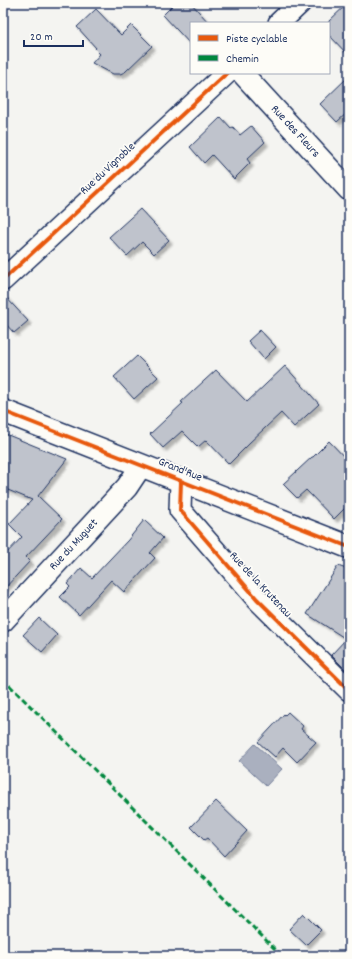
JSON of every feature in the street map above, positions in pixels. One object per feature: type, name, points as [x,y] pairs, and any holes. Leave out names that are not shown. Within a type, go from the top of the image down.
[{"type":"street","points":[[280,22],[300,3]]},
{"type":"street","name":"Rue du Vignoble","points":[[3,280],[226,74]]},
{"type":"street","name":"Rue des Fleurs","points":[[243,74],[349,190]]},
{"type":"street","name":"Grand'Rue","points":[[3,411],[349,547]]},
{"type":"street","name":"Rue du Muguet","points":[[3,621],[127,487],[141,466]]},
{"type":"street","name":"Rue de la Krutenau","points":[[182,482],[180,510],[257,599],[349,690]]},
{"type":"water","points":[[255,744],[282,769],[266,786],[239,761]]},
{"type":"building","points":[[175,3],[191,3],[208,22],[190,22],[190,44],[163,15]]},
{"type":"building","points":[[349,3],[349,56],[330,36],[329,21]]},
{"type":"building","points":[[96,9],[121,35],[131,25],[152,46],[125,72],[113,74],[92,63],[100,54],[77,27]]},
{"type":"building","points":[[349,76],[349,111],[337,122],[320,104]]},
{"type":"building","points":[[221,117],[240,135],[251,126],[265,142],[247,159],[250,163],[234,179],[212,155],[204,163],[190,147]]},
{"type":"building","points":[[140,209],[169,240],[154,254],[142,242],[127,256],[109,237]]},
{"type":"building","points":[[3,294],[28,321],[14,333],[3,321]]},
{"type":"building","points":[[260,330],[276,347],[264,359],[248,341]]},
{"type":"building","points":[[137,356],[158,377],[134,399],[114,377]]},
{"type":"building","points":[[285,366],[319,404],[294,427],[281,413],[229,464],[206,440],[198,447],[182,431],[163,448],[150,434],[183,403],[181,402],[216,370],[247,402]]},
{"type":"building","points":[[3,433],[67,459],[38,496],[62,519],[26,557],[30,561],[3,590],[3,557],[22,537],[9,524],[32,500],[3,488]]},
{"type":"building","points":[[329,441],[349,462],[349,504],[334,519],[306,490],[297,498],[283,484]]},
{"type":"building","points":[[144,520],[163,538],[150,553],[155,558],[124,592],[111,580],[79,615],[60,597],[70,587],[67,584],[81,568],[92,578],[128,540]]},
{"type":"building","points":[[338,566],[349,570],[349,673],[331,655],[346,639],[307,614]]},
{"type":"building","points":[[39,618],[57,635],[42,652],[23,635]]},
{"type":"building","points":[[288,712],[303,726],[301,729],[316,742],[297,762],[283,748],[275,757],[258,742],[284,714],[285,715]]},
{"type":"building","points":[[216,801],[247,831],[224,856],[207,838],[204,840],[191,827]]},
{"type":"building","points":[[304,913],[321,930],[306,945],[289,929]]},
{"type":"marked path","points":[[3,679],[282,956]]},
{"type":"cycle path","points":[[3,280],[226,74]]},
{"type":"cycle path","points":[[3,411],[349,547]]},
{"type":"cycle path","points":[[181,482],[180,510],[257,599],[349,690]]}]
